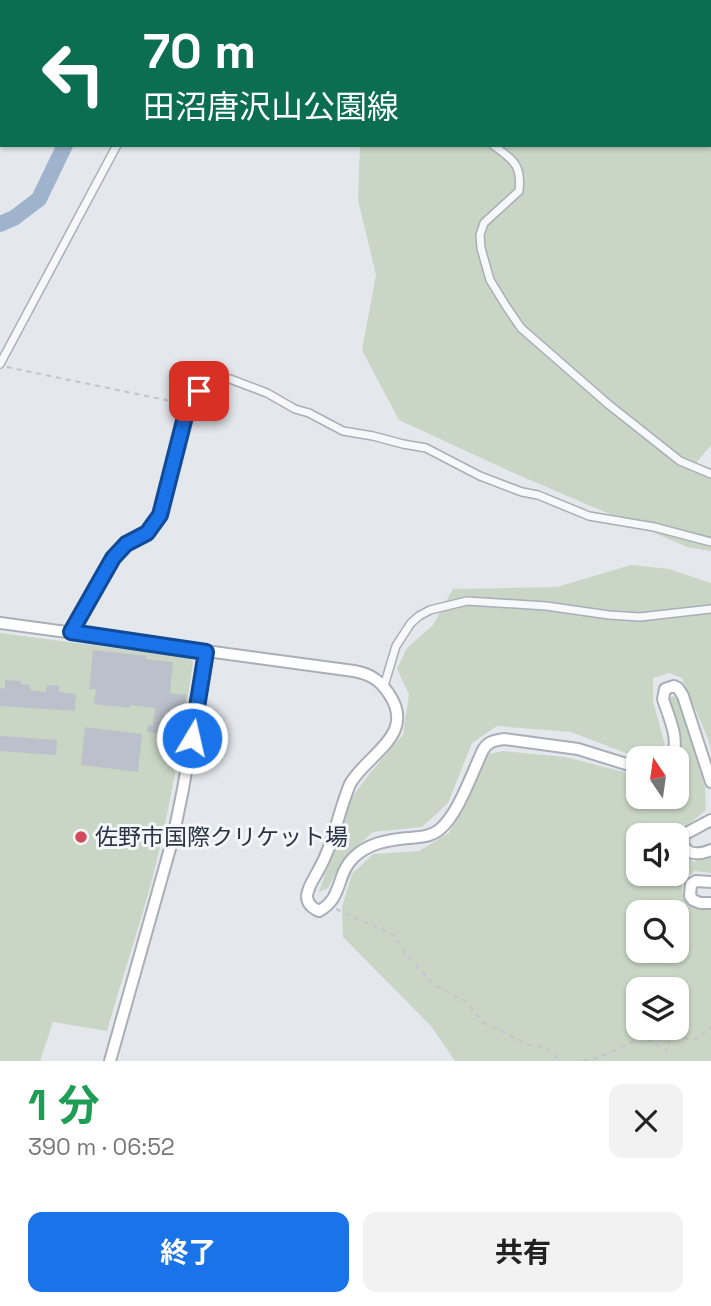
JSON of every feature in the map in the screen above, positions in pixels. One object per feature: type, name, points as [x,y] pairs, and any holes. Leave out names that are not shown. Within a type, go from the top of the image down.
[{"type":"main road","points":[[0,623],[354,671],[377,679],[392,696],[397,720],[395,732],[355,775],[350,784],[328,851],[309,886],[308,902],[312,908],[319,911],[328,906],[335,897],[347,866],[364,849],[390,840],[429,835],[445,824],[483,750],[492,741],[504,739],[578,749],[626,764]]},
{"type":"main road","points":[[110,1061],[173,838],[206,652]]},
{"type":"main road","points":[[676,746],[663,699],[665,689],[674,686],[683,696],[711,782]]},
{"type":"main road","points":[[711,820],[683,835],[682,841],[688,851],[697,854],[711,850]]},
{"type":"main road","points":[[711,882],[696,881],[691,884],[689,892],[693,900],[711,903]]},
{"type":"street","points":[[0,365],[116,147]]},
{"type":"street","points":[[496,147],[518,167],[521,175],[519,191],[484,223],[480,235],[490,280],[506,306],[521,328],[608,404],[680,461],[711,474]]},
{"type":"street","points":[[71,632],[113,558],[126,544],[147,533],[160,515],[188,405],[199,391],[218,379],[230,379],[267,393],[343,431],[426,448],[480,476],[522,492],[538,495],[589,516],[654,527],[711,542]]},
{"type":"street","points":[[384,686],[396,646],[411,623],[430,610],[467,601],[546,606],[640,617],[711,609]]},
{"type":"path","points":[[0,365],[188,405]]},
{"type":"path","points":[[328,906],[394,935],[404,952],[433,984],[465,1001],[483,1022],[529,1045],[545,1047],[562,1061]]},
{"type":"path","points":[[583,1061],[600,1057],[644,1037],[666,1051],[671,1036],[694,1041],[711,1027]]},
{"type":"green space","points":[[360,147],[711,147],[711,445],[696,463],[711,469],[711,551],[687,547],[516,474],[399,420],[362,350],[376,275],[358,200]]},
{"type":"green space","points":[[631,565],[669,569],[711,583],[711,750],[682,678],[669,673],[653,678],[653,701],[664,746],[626,746],[626,753],[571,732],[497,726],[472,743],[448,803],[422,827],[373,832],[343,859],[328,888],[319,892],[352,797],[403,735],[409,694],[397,669],[407,648],[433,625],[453,589],[557,587]]},
{"type":"green space","name":"佐野市国際クリケット場","points":[[0,633],[190,658],[193,662],[176,767],[154,872],[107,1031],[53,1022],[40,1061],[0,1061]]},
{"type":"green space","points":[[674,696],[681,703],[705,788],[706,810],[689,824],[626,823],[626,886],[682,886],[683,896],[688,900],[626,900],[626,963],[689,963],[689,901],[694,905],[711,908],[711,1061],[455,1061],[431,1026],[343,937],[342,907],[352,874],[373,854],[419,851],[449,833],[488,754],[503,751],[566,757],[626,773],[626,809],[689,809],[690,746],[679,746],[669,704]]},
{"type":"green space","points":[[711,855],[711,873],[695,871],[689,876],[689,858],[693,862]]},
{"type":"building","points":[[93,650],[173,662],[170,693],[186,695],[184,718],[180,717],[178,736],[147,732],[148,725],[153,726],[155,708],[94,704],[96,689],[89,689]]},
{"type":"building","points":[[5,680],[21,681],[21,684],[30,685],[30,690],[46,692],[47,685],[59,686],[59,692],[76,694],[75,711],[0,706],[0,688],[5,689]]},
{"type":"building","points":[[85,727],[142,734],[138,772],[81,765]]},
{"type":"building","points":[[0,736],[57,740],[56,755],[0,751]]},
{"type":"waterway","points":[[0,224],[14,218],[39,199],[64,147]]},
{"type":"place","name":"佐野市国際クリケット場","points":[[81,837]]},
{"type":"route","points":[[192,738],[206,652],[71,632],[113,558],[126,544],[147,533],[160,515],[188,405],[199,391]]}]
